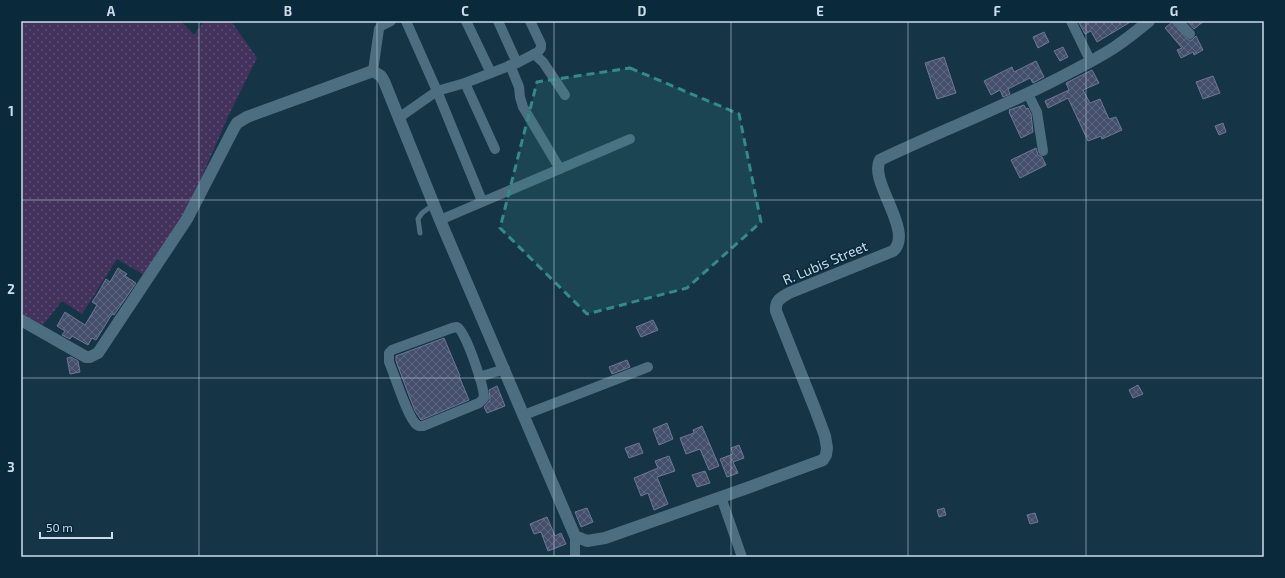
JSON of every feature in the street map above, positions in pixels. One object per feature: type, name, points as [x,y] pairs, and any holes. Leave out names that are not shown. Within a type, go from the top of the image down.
[{"type":"street","points":[[373,71],[379,29],[381,26],[391,21]]},
{"type":"street","points":[[406,21],[437,91],[482,202]]},
{"type":"street","points":[[466,21],[491,72]]},
{"type":"street","points":[[498,21],[513,64],[523,107],[560,169]]},
{"type":"street","points":[[400,117],[437,91],[465,83],[513,64],[540,51],[541,44],[530,21]]},
{"type":"street","points":[[1071,21],[1091,62]]},
{"type":"street","name":"R. Lubis Street","points":[[575,536],[587,541],[605,538],[822,460],[826,455],[827,448],[825,436],[776,311],[776,304],[778,300],[789,293],[893,251],[897,247],[899,237],[898,228],[880,176],[878,164],[880,160],[1028,94],[1091,62],[1115,47],[1149,21]]},
{"type":"street","points":[[1178,21],[1190,34]]},
{"type":"street","points":[[534,54],[543,62],[565,95]]},
{"type":"street","points":[[373,71],[381,76],[384,81],[400,117],[440,220],[505,369],[575,536],[575,557]]},
{"type":"street","points":[[21,320],[86,357],[90,357],[98,353],[187,219],[238,123],[247,117],[373,71]]},
{"type":"street","points":[[465,83],[496,149]]},
{"type":"street","points":[[1028,94],[1037,112],[1043,152]]},
{"type":"street","points":[[440,220],[630,139]]},
{"type":"street","points":[[457,327],[460,328],[463,334],[479,377],[485,397],[480,403],[421,426],[416,424],[410,415],[389,362],[389,353],[398,348],[457,327]]},
{"type":"street","points":[[524,415],[648,367]]},
{"type":"street","points":[[479,377],[505,369]]},
{"type":"street","points":[[721,497],[742,557]]},
{"type":"lane","points":[[420,233],[417,224],[420,216],[434,205]]},
{"type":"highlighted area","points":[[630,68],[739,114],[761,222],[687,288],[587,314],[500,228],[537,82]]},
{"type":"shaded area","points":[[21,21],[181,21],[194,35],[204,21],[231,21],[257,58],[227,119],[188,209],[144,275],[117,259],[82,314],[62,301],[43,325],[21,313]]},
{"type":"building","points":[[1078,21],[1132,21],[1097,42],[1091,31],[1085,34]]},
{"type":"building","points":[[1187,21],[1204,21],[1194,29]]},
{"type":"building","points":[[1172,22],[1188,40],[1192,40],[1196,36],[1203,50],[1194,55],[1193,52],[1181,58],[1177,50],[1182,48],[1165,28]]},
{"type":"building","points":[[1044,32],[1049,42],[1038,48],[1033,37]]},
{"type":"building","points":[[1063,47],[1068,57],[1060,61],[1054,51]]},
{"type":"building","points":[[944,57],[956,93],[937,99],[925,63]]},
{"type":"building","points":[[1036,61],[1044,77],[1033,83],[1030,78],[1008,89],[1010,94],[1003,97],[1000,90],[991,95],[984,81],[1012,67],[1014,72]]},
{"type":"building","points":[[1092,70],[1099,83],[1083,90],[1090,103],[1100,99],[1109,119],[1116,117],[1122,130],[1102,139],[1101,136],[1088,141],[1068,98],[1048,108],[1045,101],[1069,90],[1066,83]]},
{"type":"building","points":[[1213,76],[1220,93],[1203,99],[1196,82]]},
{"type":"building","points":[[1024,105],[1026,109],[1028,108],[1031,114],[1033,132],[1021,138],[1009,110]]},
{"type":"building","points":[[1223,123],[1226,132],[1219,135],[1215,126]]},
{"type":"building","points":[[1036,148],[1038,155],[1042,157],[1046,165],[1020,178],[1011,160]]},
{"type":"building","points":[[118,268],[127,274],[125,276],[136,283],[114,315],[112,314],[96,340],[92,338],[88,345],[72,336],[70,339],[62,335],[65,331],[57,326],[65,312],[85,325],[97,305],[92,302],[106,279],[110,282]]},
{"type":"building","points":[[653,320],[658,330],[641,337],[636,327]]},
{"type":"building","points":[[444,338],[469,400],[421,420],[415,411],[396,361],[396,356]]},
{"type":"building","points":[[71,357],[78,361],[80,372],[70,374],[67,358]]},
{"type":"building","points":[[627,360],[630,367],[612,374],[609,367]]},
{"type":"building","points":[[1138,385],[1143,394],[1133,398],[1129,390]]},
{"type":"building","points":[[497,386],[505,406],[487,413],[484,407],[490,400],[489,390]]},
{"type":"building","points":[[667,423],[673,439],[659,445],[653,429]]},
{"type":"building","points":[[702,426],[719,466],[709,470],[700,449],[686,454],[680,438],[694,433],[693,430]]},
{"type":"building","points":[[639,443],[643,453],[629,458],[625,448]]},
{"type":"building","points":[[739,445],[744,458],[733,462],[738,473],[727,477],[720,459],[733,454],[731,448]]},
{"type":"building","points":[[669,456],[675,471],[657,477],[668,504],[654,510],[648,493],[641,496],[634,478],[658,468],[655,461]]},
{"type":"building","points":[[705,471],[710,483],[697,487],[692,475]]},
{"type":"building","points":[[587,508],[593,522],[581,527],[575,512]]},
{"type":"building","points":[[944,508],[946,515],[939,517],[937,510]]},
{"type":"building","points":[[1035,513],[1038,522],[1030,524],[1027,515]]},
{"type":"building","points":[[547,517],[555,536],[561,533],[566,544],[548,551],[541,532],[534,534],[530,524]]}]
